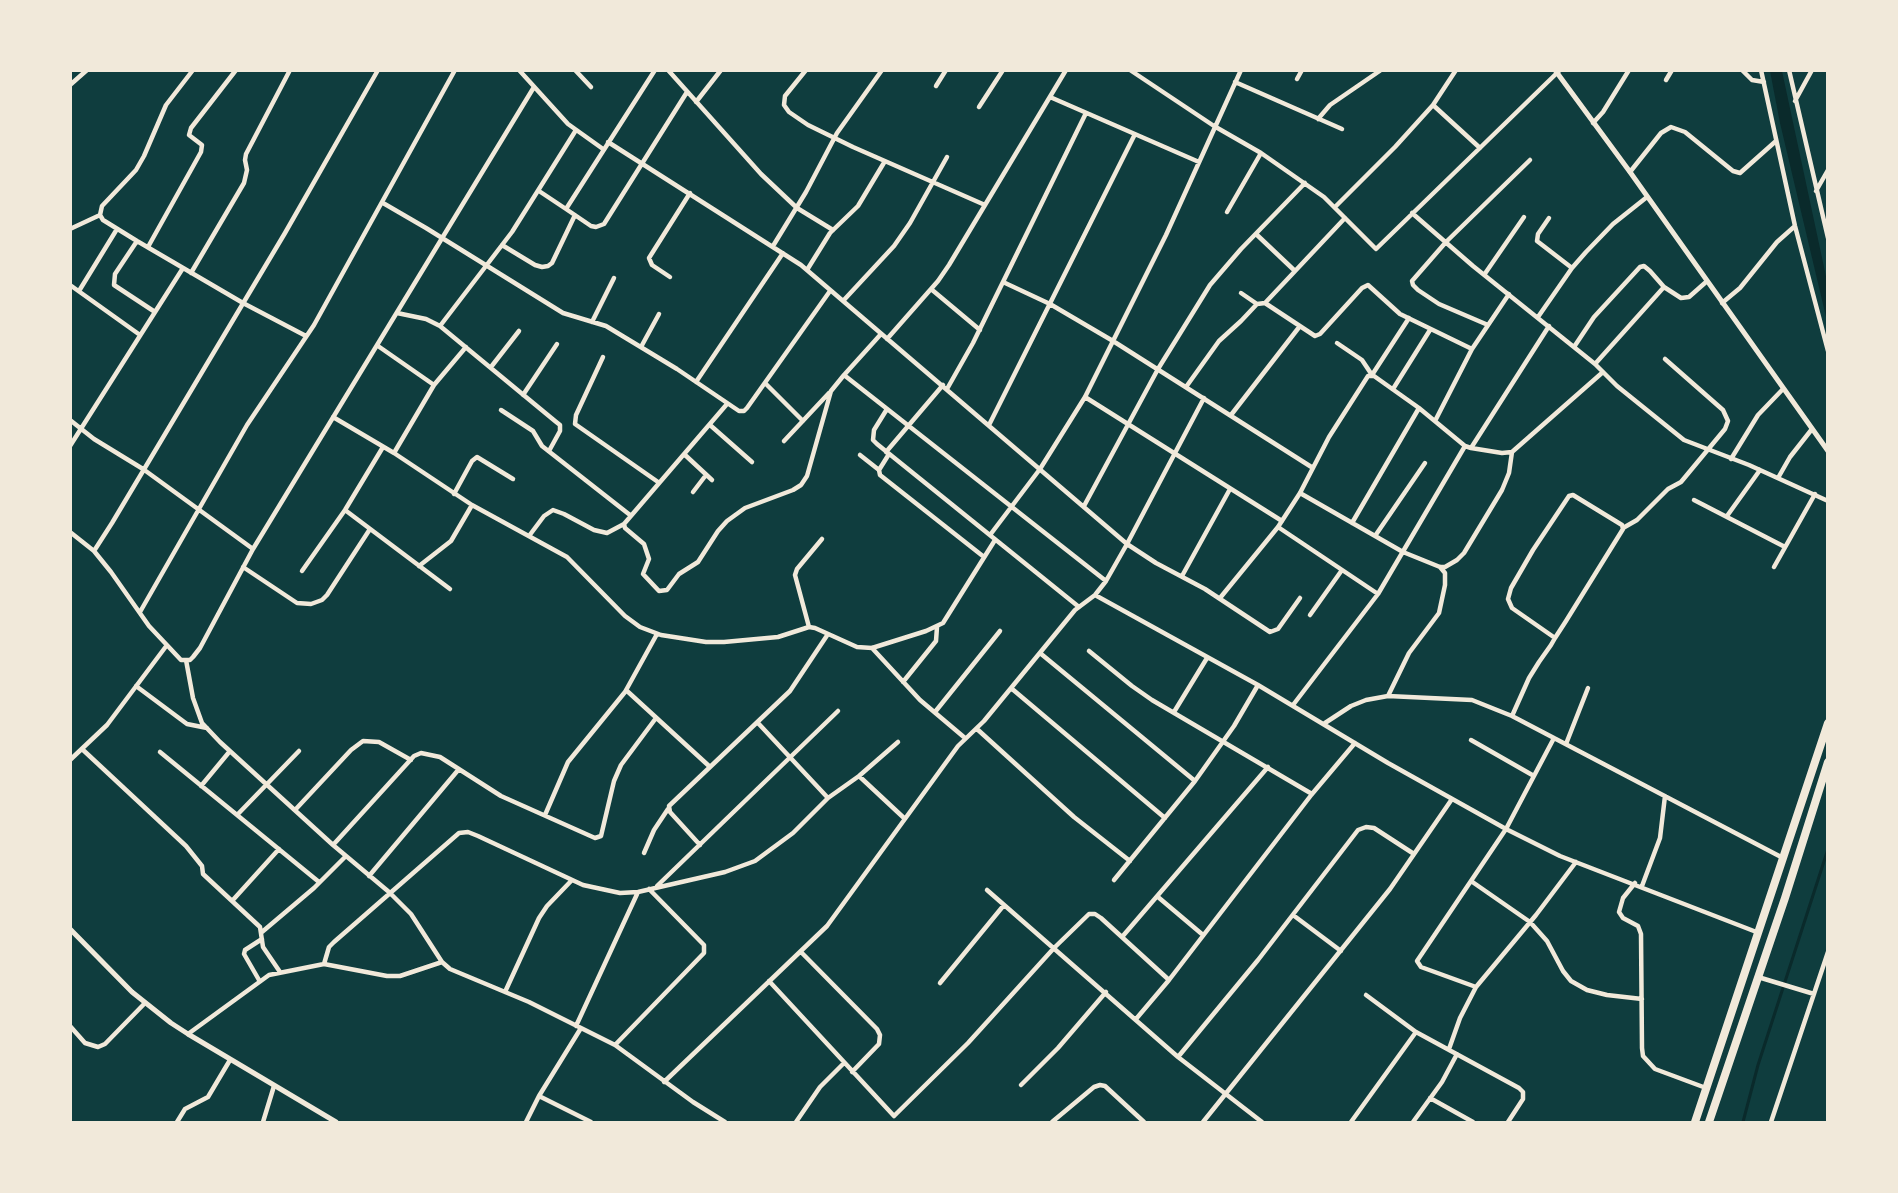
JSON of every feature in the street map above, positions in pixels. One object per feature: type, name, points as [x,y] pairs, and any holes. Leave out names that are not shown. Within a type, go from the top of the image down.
[{"type":"highway","points":[[1695,1122],[1827,723]]},
{"type":"highway","points":[[1709,1122],[1827,762]]},
{"type":"street","points":[[70,85],[87,70]]},
{"type":"street","points":[[193,70],[166,105],[136,170],[102,206],[100,215],[103,220],[117,229],[191,273],[306,336]]},
{"type":"street","points":[[148,247],[201,152],[202,145],[189,135],[191,128],[236,70]]},
{"type":"street","points":[[191,273],[244,183],[246,154],[290,70]]},
{"type":"street","points":[[94,551],[243,303],[378,70]]},
{"type":"street","points":[[140,612],[247,425],[306,336],[455,70]]},
{"type":"street","points":[[519,70],[568,124],[603,149]]},
{"type":"street","points":[[575,70],[591,87]]},
{"type":"street","points":[[566,209],[655,70]]},
{"type":"street","points":[[668,70],[761,174],[797,208],[834,230]]},
{"type":"street","points":[[696,102],[721,70]]},
{"type":"street","points":[[806,70],[785,96],[784,105],[789,112],[808,125],[835,138],[985,205]]},
{"type":"street","points":[[773,246],[797,208],[835,138],[882,70]]},
{"type":"street","points":[[936,86],[946,70]]},
{"type":"street","points":[[979,107],[1003,70]]},
{"type":"street","points":[[887,339],[949,265],[1066,70]]},
{"type":"street","points":[[1130,70],[1214,126],[1262,153],[1305,183],[1335,207],[1376,249],[1558,72],[1827,450]]},
{"type":"street","points":[[990,536],[1040,469],[1086,397],[1166,235],[1240,70]]},
{"type":"street","points":[[1297,80],[1302,70]]},
{"type":"street","points":[[1318,119],[1330,105],[1381,70]]},
{"type":"street","points":[[1335,207],[1433,105],[1456,70]]},
{"type":"street","points":[[1593,123],[1603,112],[1629,70]]},
{"type":"street","points":[[1666,80],[1672,70]]},
{"type":"street","points":[[1742,70],[1752,80],[1764,82]]},
{"type":"street","points":[[1761,70],[1795,226],[1827,351]]},
{"type":"street","points":[[1789,70],[1827,238]]},
{"type":"street","points":[[1796,101],[1812,70]]},
{"type":"street","points":[[1235,82],[1342,129]]},
{"type":"street","points":[[70,532],[94,551],[149,626],[181,660],[193,657],[253,549],[534,87]]},
{"type":"street","points":[[539,191],[596,227],[604,224],[687,92]]},
{"type":"street","points":[[1050,97],[1199,162]]},
{"type":"street","points":[[1433,105],[1480,148]]},
{"type":"street","points":[[879,470],[887,453],[907,426],[945,387],[980,330],[1086,113]]},
{"type":"street","points":[[1630,172],[1661,133],[1671,127],[1685,132],[1733,171],[1740,173],[1776,141]]},
{"type":"street","points":[[440,326],[502,245],[539,191],[576,130]]},
{"type":"street","points":[[989,425],[1135,134]]},
{"type":"street","points":[[608,142],[807,270],[1127,544],[1156,563],[1220,598],[1270,632],[1278,629],[1300,598]]},
{"type":"street","points":[[1227,212],[1262,153]]},
{"type":"street","points":[[843,301],[894,246],[910,223],[947,157]]},
{"type":"street","points":[[1488,325],[1438,304],[1413,285],[1414,279],[1446,242],[1530,160]]},
{"type":"street","points":[[807,270],[834,230],[853,213],[885,161]]},
{"type":"street","points":[[1816,191],[1827,170]]},
{"type":"street","points":[[1084,506],[1158,369],[1210,285],[1305,183]]},
{"type":"street","points":[[669,277],[652,265],[649,258],[690,193]]},
{"type":"street","points":[[1538,317],[1572,268],[1612,225],[1647,197]]},
{"type":"street","points":[[382,203],[563,313],[606,326],[739,411],[744,411],[830,291]]},
{"type":"street","points":[[1412,213],[1684,440],[1760,470],[1827,501]]},
{"type":"street","points":[[70,229],[100,215]]},
{"type":"street","points":[[502,245],[536,265],[548,266],[552,263],[575,215]]},
{"type":"street","points":[[1484,275],[1524,217]]},
{"type":"street","points":[[1186,387],[1219,341],[1257,304],[1264,303],[1346,218]]},
{"type":"street","points":[[1550,218],[1538,234],[1537,241],[1572,268]]},
{"type":"street","points":[[1722,303],[1740,288],[1777,242],[1795,226]]},
{"type":"street","points":[[79,291],[117,229]]},
{"type":"street","points":[[1256,234],[1295,271]]},
{"type":"street","points":[[137,241],[115,274],[114,285],[155,312]]},
{"type":"street","points":[[696,382],[783,253]]},
{"type":"street","points":[[1574,347],[1594,317],[1640,267],[1644,266],[1664,287],[1678,297],[1689,297],[1707,282]]},
{"type":"street","points":[[70,446],[183,268]]},
{"type":"street","points":[[592,322],[614,278]]},
{"type":"street","points":[[1003,282],[1050,304],[1113,341],[1313,468]]},
{"type":"street","points":[[70,285],[140,335]]},
{"type":"street","points":[[1264,303],[1312,336],[1320,334],[1366,285],[1371,286],[1386,303],[1409,318],[1472,349]]},
{"type":"street","points":[[1595,364],[1664,287]]},
{"type":"street","points":[[931,289],[980,330]]},
{"type":"street","points":[[1240,293],[1257,304]]},
{"type":"street","points":[[1435,421],[1472,349],[1509,294]]},
{"type":"street","points":[[397,313],[426,319],[440,326],[561,428],[549,451]]},
{"type":"street","points":[[641,347],[658,314]]},
{"type":"street","points":[[1220,598],[1278,527],[1300,493],[1329,437],[1364,380],[1372,375],[1409,318]]},
{"type":"street","points":[[1231,415],[1300,326]]},
{"type":"street","points":[[1471,448],[1549,326]]},
{"type":"street","points":[[1393,389],[1430,330]]},
{"type":"street","points":[[491,367],[519,331]]},
{"type":"street","points":[[784,441],[881,334]]},
{"type":"street","points":[[1337,343],[1362,360],[1372,375],[1419,408],[1465,446],[1502,453],[1512,452],[1603,372]]},
{"type":"street","points":[[523,395],[557,344]]},
{"type":"street","points":[[378,346],[434,385]]},
{"type":"street","points":[[394,453],[434,385],[466,347]]},
{"type":"street","points":[[603,357],[576,415],[575,424],[658,482]]},
{"type":"street","points":[[1512,716],[1529,678],[1623,528],[1637,520],[1668,489],[1681,482],[1709,450],[1728,422],[1723,410],[1665,359]]},
{"type":"street","points":[[844,375],[1106,581]]},
{"type":"street","points":[[765,383],[803,422]]},
{"type":"street","points":[[1731,459],[1750,425],[1766,405],[1784,389]]},
{"type":"street","points":[[624,524],[644,544],[649,554],[648,565],[643,575],[659,591],[667,590],[679,574],[698,562],[727,521],[745,508],[801,485],[807,476],[831,391]]},
{"type":"street","points":[[1086,397],[1282,521]]},
{"type":"street","points":[[664,1082],[827,926],[904,818],[965,738],[977,729],[1078,607],[1095,595],[1106,581],[1127,544],[1204,398]]},
{"type":"street","points":[[528,536],[544,516],[553,510],[594,530],[607,533],[624,524],[630,514],[727,404]]},
{"type":"street","points":[[1352,523],[1419,408]]},
{"type":"street","points":[[501,410],[533,431],[542,446],[630,514]]},
{"type":"street","points":[[887,410],[873,435],[873,440],[1078,607]]},
{"type":"street","points":[[333,417],[394,453],[472,505],[567,557],[625,616],[640,627],[657,634],[706,642],[724,642],[778,637],[808,627],[857,647],[872,648],[937,627],[946,620],[995,540]]},
{"type":"street","points":[[70,420],[143,469],[253,549]]},
{"type":"street","points":[[710,425],[752,462]]},
{"type":"street","points":[[1778,478],[1790,457],[1812,429]]},
{"type":"street","points":[[1293,705],[1378,594],[1465,446]]},
{"type":"street","points":[[302,571],[345,510],[383,447]]},
{"type":"street","points":[[1440,567],[1451,564],[1464,553],[1506,481],[1512,452]]},
{"type":"street","points":[[684,454],[711,480]]},
{"type":"street","points":[[860,455],[879,470],[883,477],[984,557]]},
{"type":"street","points":[[454,494],[472,461],[477,457],[513,479]]},
{"type":"street","points":[[1375,536],[1425,463]]},
{"type":"street","points":[[1726,516],[1760,470]]},
{"type":"street","points":[[693,492],[706,475]]},
{"type":"street","points":[[1182,576],[1230,489]]},
{"type":"street","points":[[1300,493],[1403,552],[1440,567],[1445,573],[1439,613],[1409,653],[1388,696]]},
{"type":"street","points":[[1774,567],[1815,494]]},
{"type":"street","points":[[1556,638],[1508,603],[1509,594],[1533,550],[1571,495],[1578,496],[1622,525],[1623,528]]},
{"type":"street","points":[[1694,500],[1785,547]]},
{"type":"street","points":[[419,566],[451,541],[472,505]]},
{"type":"street","points":[[345,510],[450,589]]},
{"type":"street","points":[[1278,527],[1378,594]]},
{"type":"street","points":[[243,567],[297,603],[311,604],[322,600],[327,595],[370,529]]},
{"type":"street","points":[[808,627],[795,575],[797,569],[822,539]]},
{"type":"street","points":[[1310,615],[1342,570]]},
{"type":"street","points":[[1095,595],[1258,685],[1506,829],[1576,861],[1759,933]]},
{"type":"street","points":[[903,682],[936,641],[937,627]]},
{"type":"street","points":[[934,712],[1000,631]]},
{"type":"street","points":[[545,815],[568,762],[626,690],[657,634]]},
{"type":"street","points":[[644,853],[654,830],[671,803],[790,691],[828,634]]},
{"type":"street","points":[[70,760],[107,725],[167,645]]},
{"type":"street","points":[[872,648],[903,682],[965,738]]},
{"type":"street","points":[[1089,651],[1132,686],[1312,794]]},
{"type":"street","points":[[1040,653],[1195,781]]},
{"type":"street","points":[[1174,712],[1207,658]]},
{"type":"street","points":[[186,660],[196,710],[202,723],[333,845],[389,892],[411,914],[435,954],[450,969],[505,992],[615,1045],[664,1082],[725,1122]]},
{"type":"street","points":[[1114,880],[1195,781],[1247,706],[1258,685]]},
{"type":"street","points":[[136,686],[187,724],[207,728]]},
{"type":"street","points":[[1011,688],[1165,818]]},
{"type":"street","points":[[1566,744],[1588,688]]},
{"type":"street","points":[[626,690],[709,766]]},
{"type":"street","points":[[1324,723],[1351,706],[1366,700],[1388,696],[1472,700],[1512,716],[1783,858]]},
{"type":"street","points":[[652,889],[791,759],[838,711]]},
{"type":"street","points":[[333,845],[411,760],[421,753],[440,757],[501,796],[595,838],[601,836],[621,765],[656,718]]},
{"type":"street","points":[[758,723],[828,798]]},
{"type":"street","points":[[977,729],[1074,817],[1130,861]]},
{"type":"street","points":[[1476,987],[1421,967],[1417,961],[1506,829],[1554,738]]},
{"type":"street","points":[[1471,740],[1534,776]]},
{"type":"street","points":[[295,810],[351,750],[363,741],[379,742],[411,760]]},
{"type":"street","points":[[324,964],[329,947],[459,833],[478,836],[583,885],[620,893],[638,892],[725,872],[755,861],[793,833],[828,798],[859,776],[898,742]]},
{"type":"street","points":[[1136,1019],[1169,980],[1312,794],[1355,743]]},
{"type":"street","points":[[82,749],[186,846],[202,866],[203,874],[260,927],[262,947],[280,972]]},
{"type":"street","points":[[201,786],[230,751]]},
{"type":"street","points":[[237,815],[298,751]]},
{"type":"street","points":[[160,752],[319,882]]},
{"type":"street","points":[[1122,937],[1268,767]]},
{"type":"street","points":[[369,876],[459,769]]},
{"type":"street","points":[[859,776],[904,818]]},
{"type":"street","points":[[1642,886],[1660,838],[1665,796]]},
{"type":"street","points":[[1203,1122],[1390,889],[1452,799]]},
{"type":"street","points":[[668,809],[700,844]]},
{"type":"street","points":[[1178,1057],[1293,915],[1358,830],[1366,827],[1374,828],[1414,854]]},
{"type":"street","points":[[232,901],[279,849]]},
{"type":"street","points":[[262,932],[346,856]]},
{"type":"street","points":[[1449,1049],[1460,1018],[1476,987],[1530,922],[1576,861]]},
{"type":"street","points":[[505,992],[539,918],[547,906],[572,880]]},
{"type":"street","points":[[1471,881],[1530,922],[1547,941],[1571,981],[1587,990],[1642,999]]},
{"type":"street","points":[[1635,883],[1623,898],[1619,912],[1623,918],[1638,926],[1641,934],[1642,1048],[1648,1063],[1655,1069],[1707,1088]]},
{"type":"street","points":[[615,1045],[702,957],[705,948],[652,889]]},
{"type":"street","points":[[987,890],[1178,1057],[1262,1122]]},
{"type":"street","points":[[526,1122],[579,1027],[638,892]]},
{"type":"street","points":[[1158,897],[1203,935]]},
{"type":"street","points":[[940,983],[1004,905]]},
{"type":"street","points":[[894,1116],[968,1043],[1054,948],[1089,914],[1101,918],[1169,980]]},
{"type":"street","points":[[1293,915],[1341,951]]},
{"type":"street","points":[[70,929],[145,1003],[188,1034],[336,1122]]},
{"type":"street","points":[[259,981],[243,954],[245,950],[262,939]]},
{"type":"street","points":[[801,952],[877,1029],[880,1035],[879,1044],[852,1072]]},
{"type":"street","points":[[1771,1122],[1826,961],[1827,952]]},
{"type":"street","points":[[188,1034],[269,975],[324,964],[387,976],[400,976],[442,962]]},
{"type":"street","points":[[1758,977],[1814,994]]},
{"type":"street","points":[[769,981],[898,1122]]},
{"type":"street","points":[[1021,1085],[1106,992]]},
{"type":"street","points":[[1366,995],[1416,1032],[1519,1088],[1523,1092],[1523,1100],[1508,1122]]},
{"type":"street","points":[[70,1026],[85,1043],[98,1047],[105,1044],[145,1003]]},
{"type":"street","points":[[1351,1122],[1416,1032]]},
{"type":"street","points":[[1413,1122],[1431,1098],[1457,1054]]},
{"type":"street","points":[[177,1122],[185,1109],[208,1097],[230,1060]]},
{"type":"street","points":[[796,1122],[820,1087],[844,1063]]},
{"type":"street","points":[[1052,1122],[1094,1087],[1100,1085],[1105,1086],[1140,1121]]},
{"type":"street","points":[[263,1122],[274,1086]]},
{"type":"street","points":[[539,1096],[591,1122]]},
{"type":"street","points":[[1431,1098],[1473,1122]]},
{"type":"water","points":[[1770,71],[1782,71],[1827,281],[1827,321],[1780,123]]},
{"type":"waterway","points":[[1743,1122],[1758,1065],[1828,849]]}]
